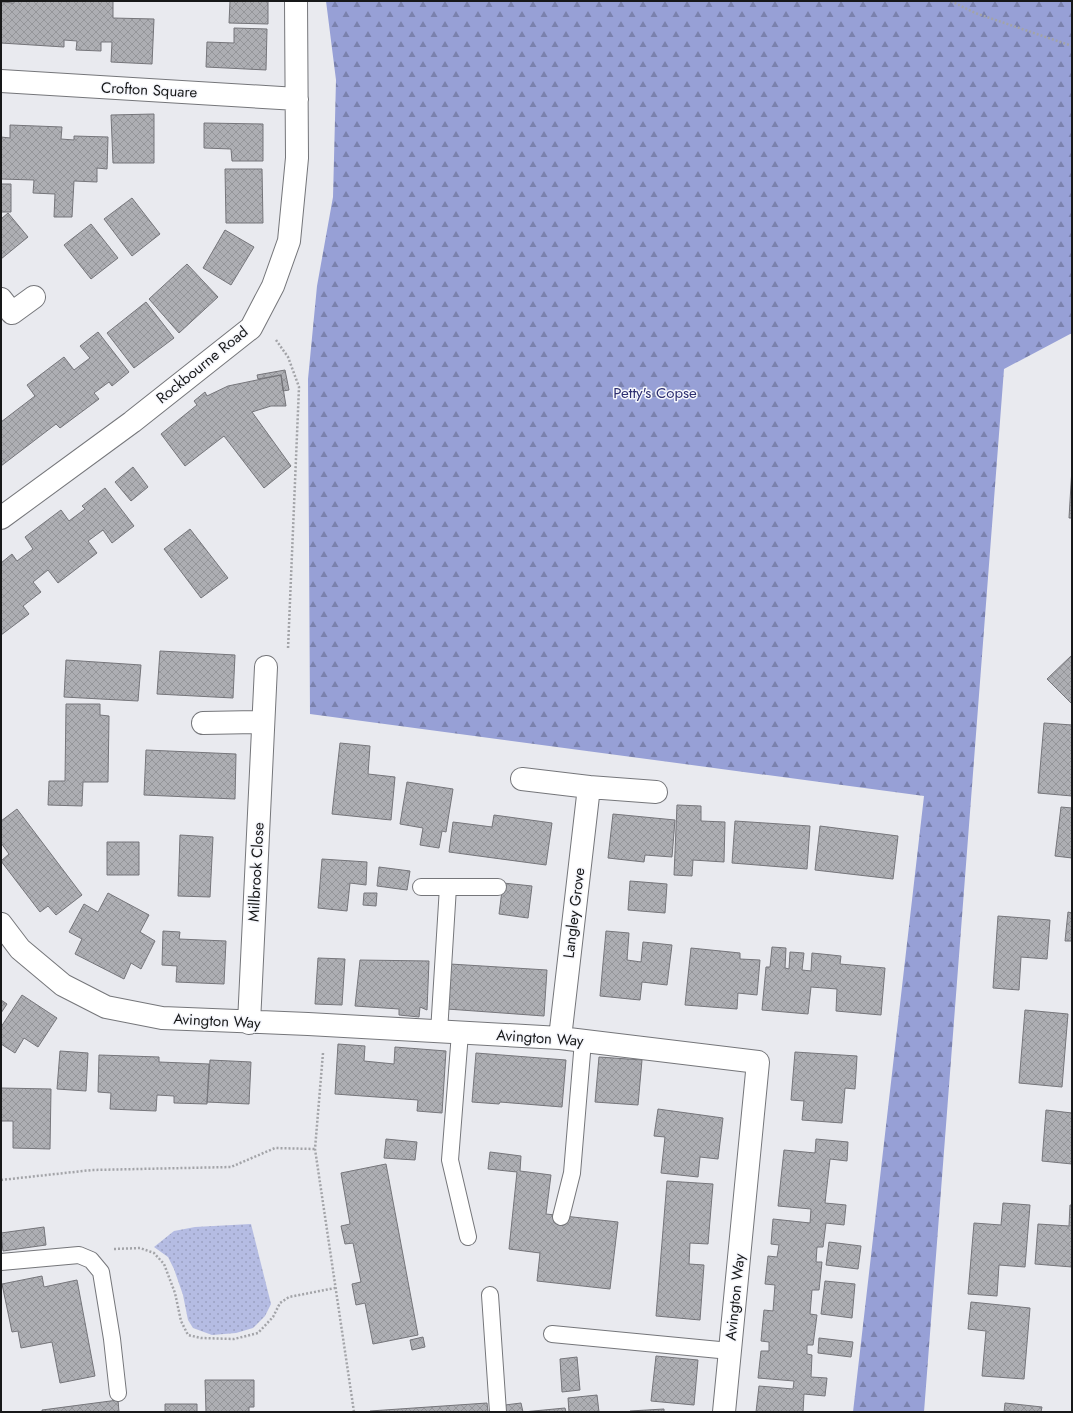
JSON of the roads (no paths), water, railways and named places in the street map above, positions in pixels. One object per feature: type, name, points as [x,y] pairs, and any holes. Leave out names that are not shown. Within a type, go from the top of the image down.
[{"type":"street","name":"Rockbourne Road","points":[[1,518],[132,422],[251,328],[273,286],[289,241],[297,158],[296,1]]},
{"type":"street","name":"Crofton Square","points":[[1,81],[297,98]]},
{"type":"street","points":[[1,299],[12,313],[34,297]]},
{"type":"street","name":"Millbrook Close","points":[[249,1023],[266,667]]},
{"type":"street","points":[[203,723],[263,722]]},
{"type":"street","points":[[522,779],[589,787],[656,792]]},
{"type":"street","name":"Langley Grove","points":[[560,1038],[589,787]]},
{"type":"street","name":"Avington Way","points":[[1,924],[20,949],[63,985],[106,1007],[162,1018],[249,1023],[308,1024],[560,1038],[758,1062],[724,1412]]},
{"type":"lane","points":[[421,887],[498,887]]},
{"type":"lane","points":[[439,1032],[448,887]]},
{"type":"lane","points":[[460,1033],[450,1160],[468,1236]]},
{"type":"lane","points":[[561,1217],[572,1173],[583,1041]]},
{"type":"lane","points":[[1,1262],[78,1255],[91,1260],[101,1272],[112,1339],[118,1393]]},
{"type":"lane","points":[[490,1296],[498,1412]]},
{"type":"lane","points":[[552,1334],[730,1351]]},
{"type":"park label","name":"Petty's Copse","points":[[655,393]]}]
